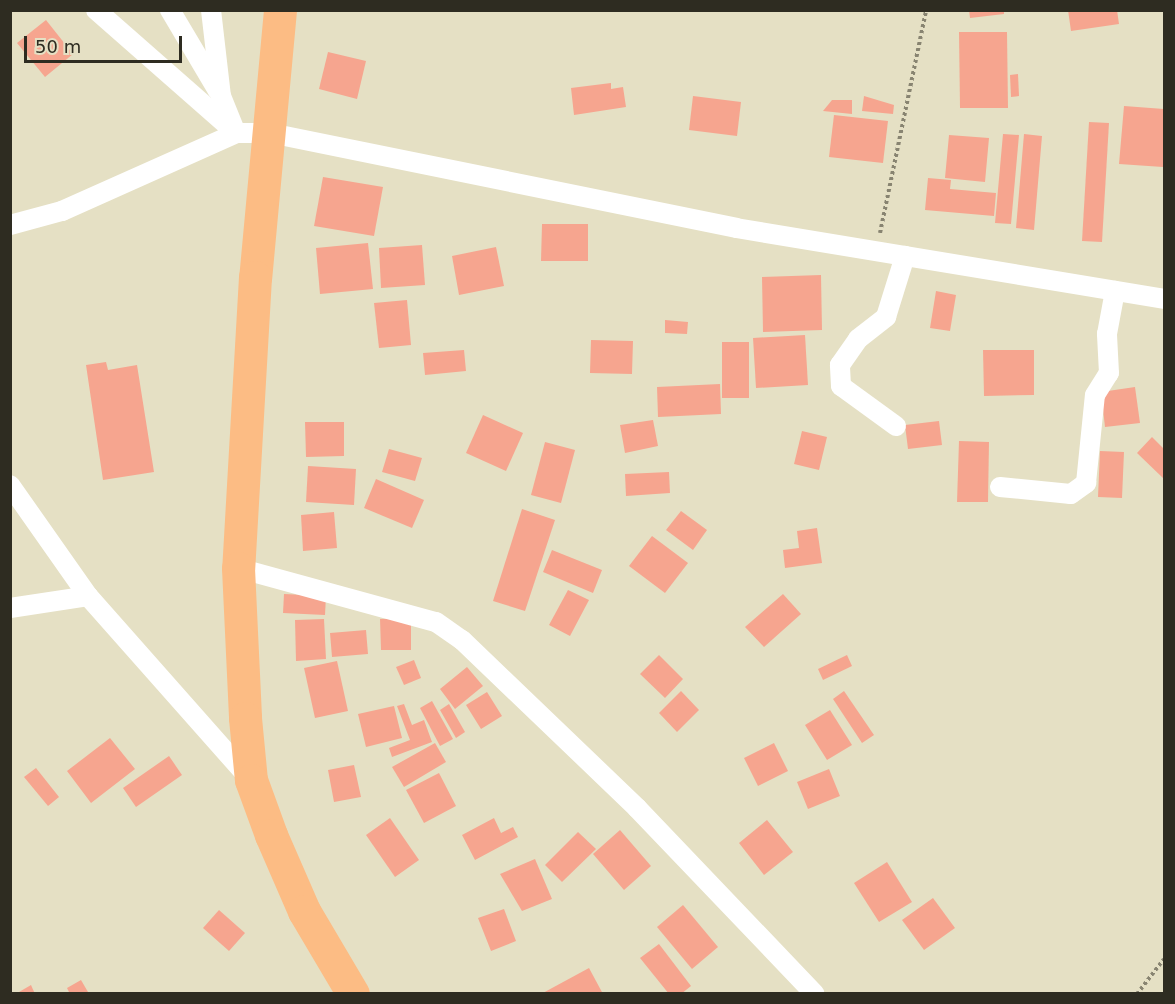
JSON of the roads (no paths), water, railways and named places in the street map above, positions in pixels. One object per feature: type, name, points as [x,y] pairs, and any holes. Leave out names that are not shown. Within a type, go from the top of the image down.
[{"type":"highway","points":[[280,10],[255,277],[238,568],[251,780],[304,911],[353,993]]},
{"type":"street","points":[[96,10],[236,133]]},
{"type":"street","points":[[170,10],[221,96],[236,133]]},
{"type":"street","points":[[211,10],[221,96]]},
{"type":"street","points":[[10,225],[62,211],[236,133],[270,133],[876,252],[1164,299]]},
{"type":"street","points":[[896,426],[841,386],[840,365],[858,339],[886,317],[905,256]]},
{"type":"street","points":[[1000,487],[1071,494],[1086,483],[1095,395],[1109,373],[1107,334],[1115,291]]},
{"type":"street","points":[[10,485],[88,596],[251,780]]},
{"type":"street","points":[[238,568],[436,622],[462,640],[637,808],[815,993]]},
{"type":"street","points":[[10,608],[88,596]]}]
